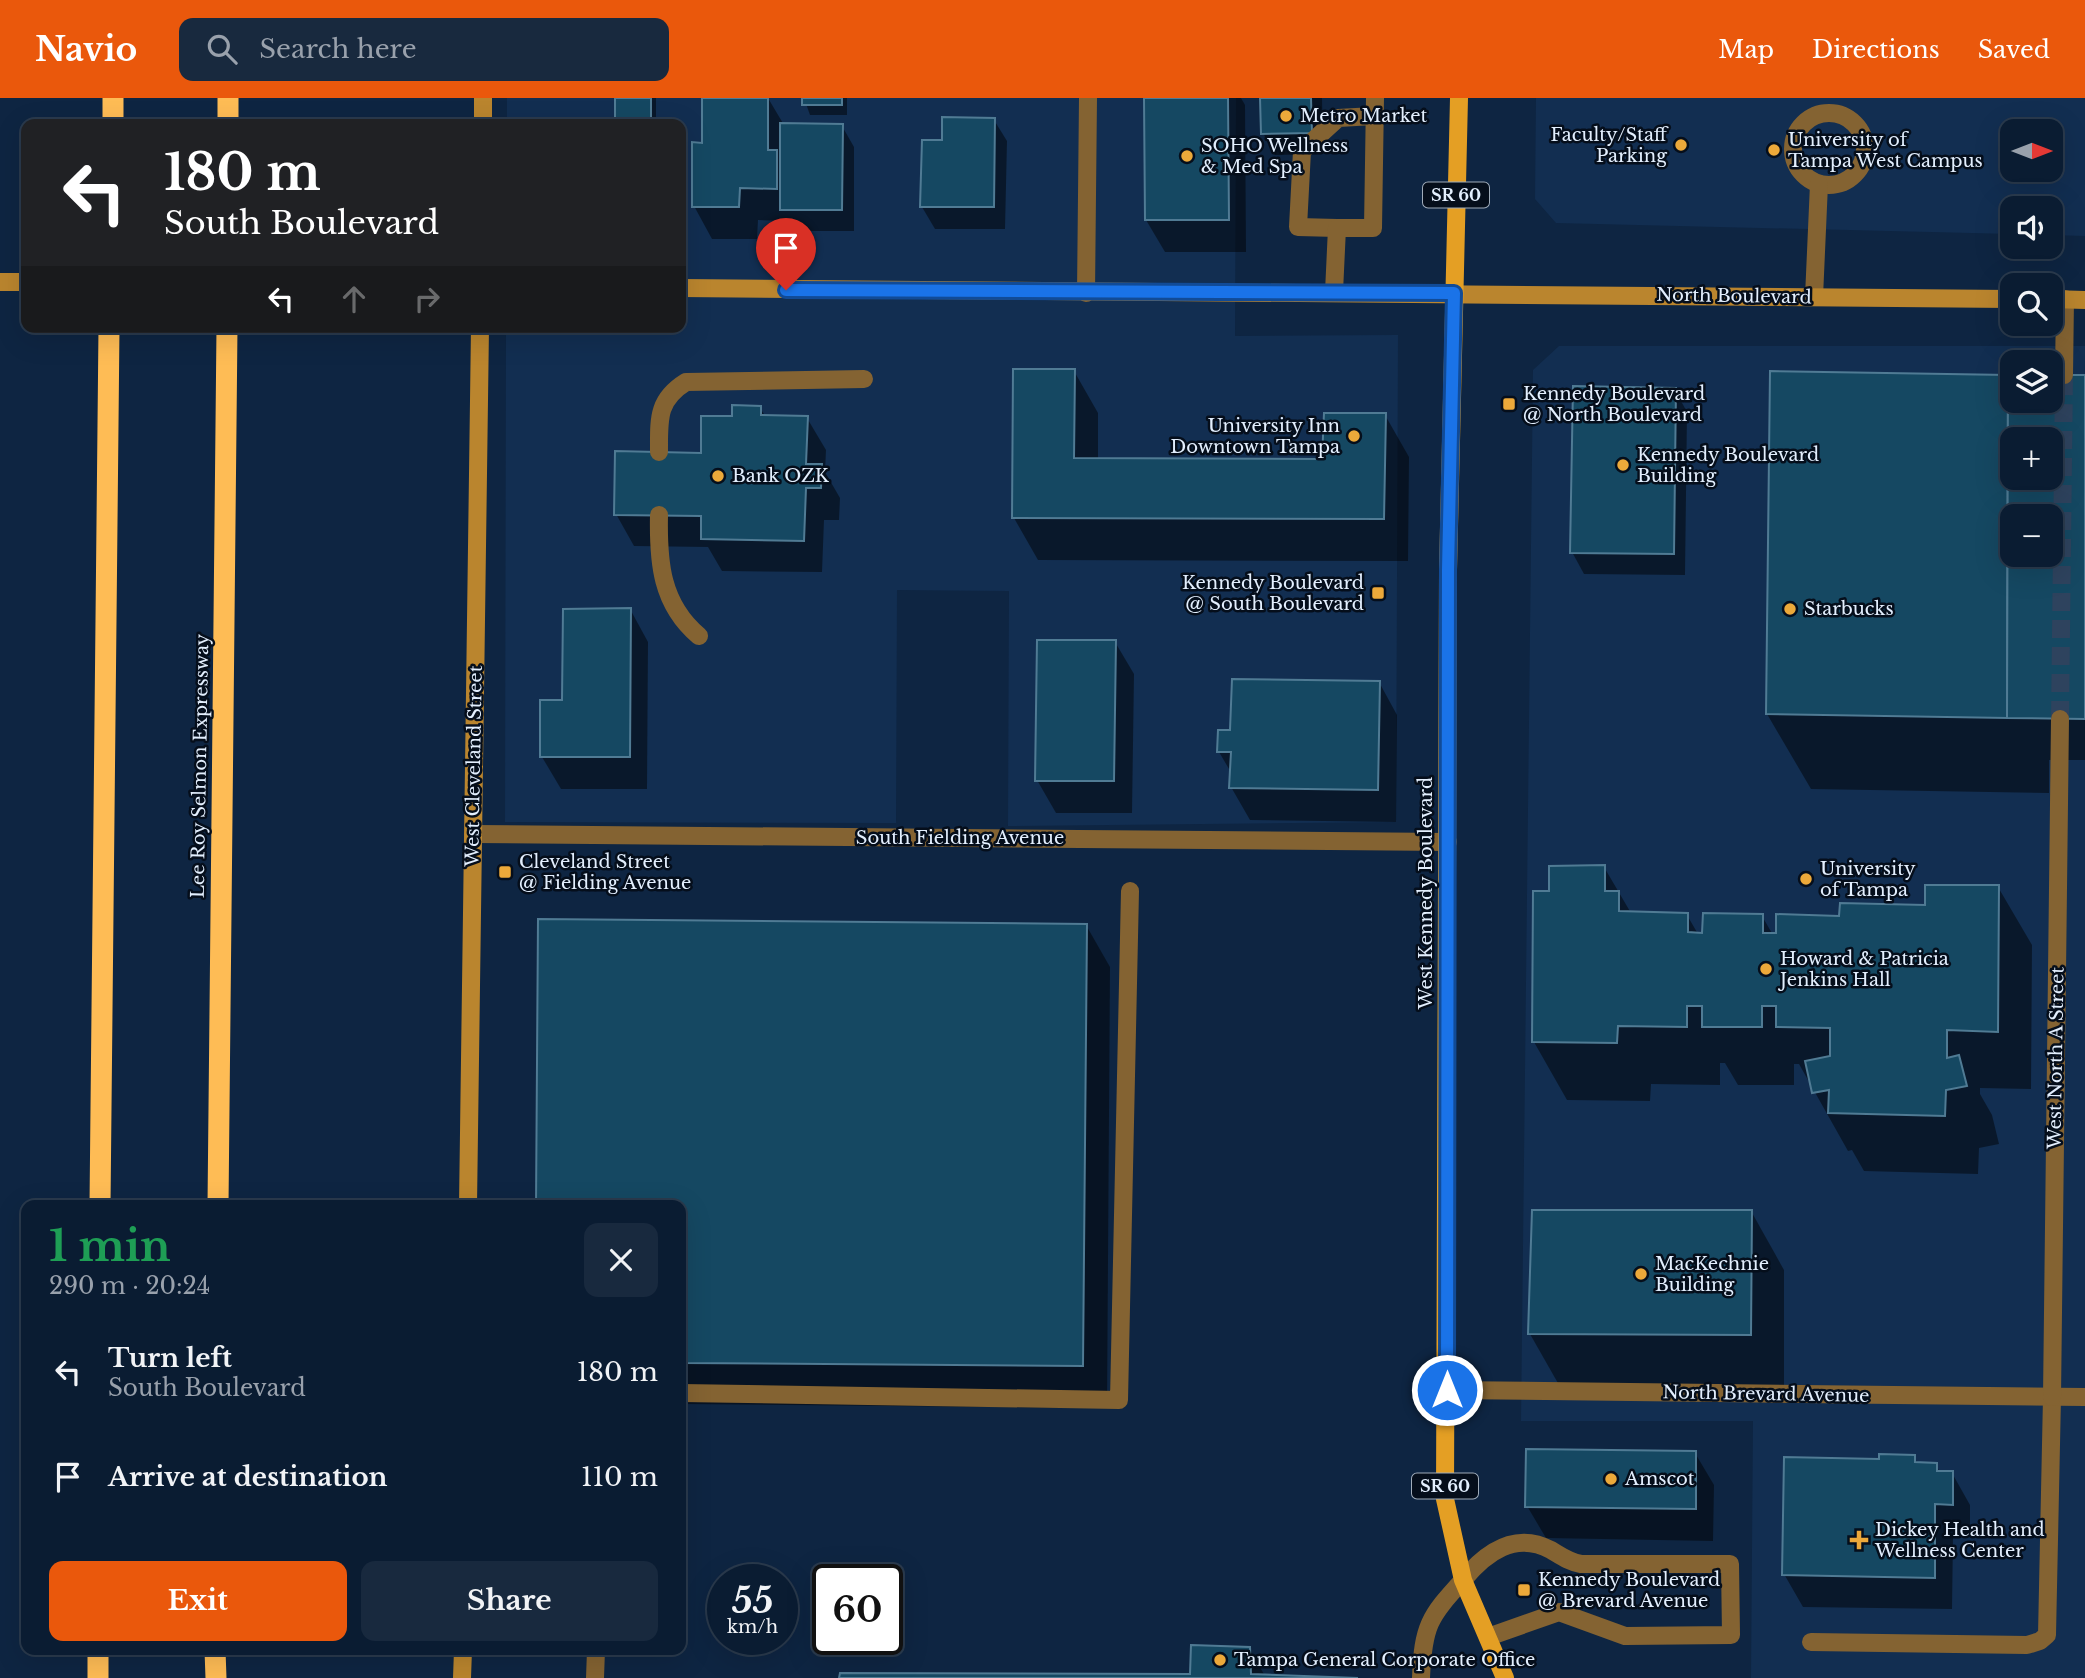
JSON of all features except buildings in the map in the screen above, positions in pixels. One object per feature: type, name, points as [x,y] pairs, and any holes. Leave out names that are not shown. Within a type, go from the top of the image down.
[{"type":"highway","points":[[113,98],[113,119]]},
{"type":"highway","points":[[100,1200],[109,333]]},
{"type":"highway","name":"Lee Roy Selmon Expressway","points":[[218,1200],[227,333]]},
{"type":"highway","points":[[98,1655],[98,1678]]},
{"type":"highway","points":[[215,1655],[216,1678]]},
{"type":"main road","name":"West Kennedy Boulevard","points":[[1459,98],[1448,570],[1445,1499],[1463,1580],[1505,1678]]},
{"type":"street","points":[[483,98],[483,119]]},
{"type":"street","points":[[1086,293],[1088,98]]},
{"type":"street","points":[[1375,107],[1373,228],[1298,227],[1302,151],[1338,118],[1375,107]]},
{"type":"street","points":[[1838,114],[1857,126],[1865,147],[1859,169],[1842,183],[1819,184],[1800,171],[1784,150],[1798,129],[1816,115],[1838,114]]},
{"type":"street","points":[[1814,297],[1819,184]]},
{"type":"street","points":[[1334,292],[1337,228]]},
{"type":"street","points":[[0,282],[21,282]]},
{"type":"street","name":"North Boulevard","points":[[686,288],[2000,299]]},
{"type":"street","points":[[2063,299],[2085,300]]},
{"type":"street","name":"West Cleveland Street","points":[[468,1200],[480,333]]},
{"type":"street","points":[[2061,336],[2064,375]]},
{"type":"street","points":[[659,452],[663,402],[669,392],[686,382],[864,379]]},
{"type":"street","points":[[659,515],[660,569],[666,591],[679,614],[699,636]]},
{"type":"street","name":"West North A Street","points":[[1811,1642],[2027,1645],[2040,1641],[2047,1635],[2060,719]]},
{"type":"street","name":"South Fielding Avenue","points":[[473,834],[1448,842]]},
{"type":"street","points":[[686,1393],[1119,1401],[1130,891]]},
{"type":"street","name":"North Brevard Avenue","points":[[1447,1390],[2085,1398]]},
{"type":"street","points":[[1421,1678],[1422,1644],[1432,1615],[1488,1555],[1518,1542],[1542,1546],[1571,1562],[1581,1564],[1730,1564],[1731,1635],[1625,1636],[1559,1612],[1488,1637]]},
{"type":"street","points":[[462,1678],[463,1655]]},
{"type":"street","points":[[595,1678],[596,1655]]},
{"type":"shaded area","points":[[507,98],[1236,98],[1235,336],[1398,335],[1396,822],[1008,826],[1009,591],[897,590],[896,823],[505,822],[506,333],[686,333],[686,119],[507,119]]},
{"type":"shaded area","name":"University of Tampa West Campus","points":[[1536,98],[2085,98],[2085,236],[2063,235],[2063,196],[2000,196],[2000,234],[1556,223],[1535,199]]},
{"type":"shaded area","name":"University of Tampa","points":[[1559,346],[2085,346],[2085,1678],[1751,1678],[1753,1421],[1521,1421],[1533,370]]},
{"type":"tunnel","points":[[2060,719],[2064,375]]},
{"type":"place","name":"Metro Market","points":[[1286,116]]},
{"type":"place","name":"Faculty/Staff Parking","points":[[1681,145]]},
{"type":"place","name":"University of Tampa West Campus","points":[[1774,150]]},
{"type":"place","name":"SOHO Wellness & Med Spa","points":[[1187,156]]},
{"type":"place","name":"Kennedy Boulevard @ North Boulevard","points":[[1509,404]]},
{"type":"place","name":"University Inn Downtown Tampa","points":[[1354,436]]},
{"type":"place","name":"Kennedy Boulevard Building","points":[[1623,465]]},
{"type":"place","name":"Bank OZK","points":[[718,476]]},
{"type":"place","name":"Kennedy Boulevard @ South Boulevard","points":[[1378,593]]},
{"type":"place","name":"Starbucks","points":[[1790,609]]},
{"type":"place","name":"Cleveland Street @ Fielding Avenue","points":[[505,872]]},
{"type":"place","name":"University of Tampa","points":[[1806,879]]},
{"type":"place","name":"Howard & Patricia Jenkins Hall","points":[[1766,969]]},
{"type":"place","name":"MacKechnie Building","points":[[1641,1274]]},
{"type":"place","name":"Amscot","points":[[1611,1479]]},
{"type":"place","name":"Dickey Health and Wellness Center","points":[[1859,1540]]},
{"type":"place","name":"Kennedy Boulevard @ Brevard Avenue","points":[[1524,1590]]},
{"type":"place","name":"Tampa General Corporate Office","points":[[1220,1660]]},
{"type":"route","points":[[786,290],[1454,293],[1448,570],[1447,1390]]}]
